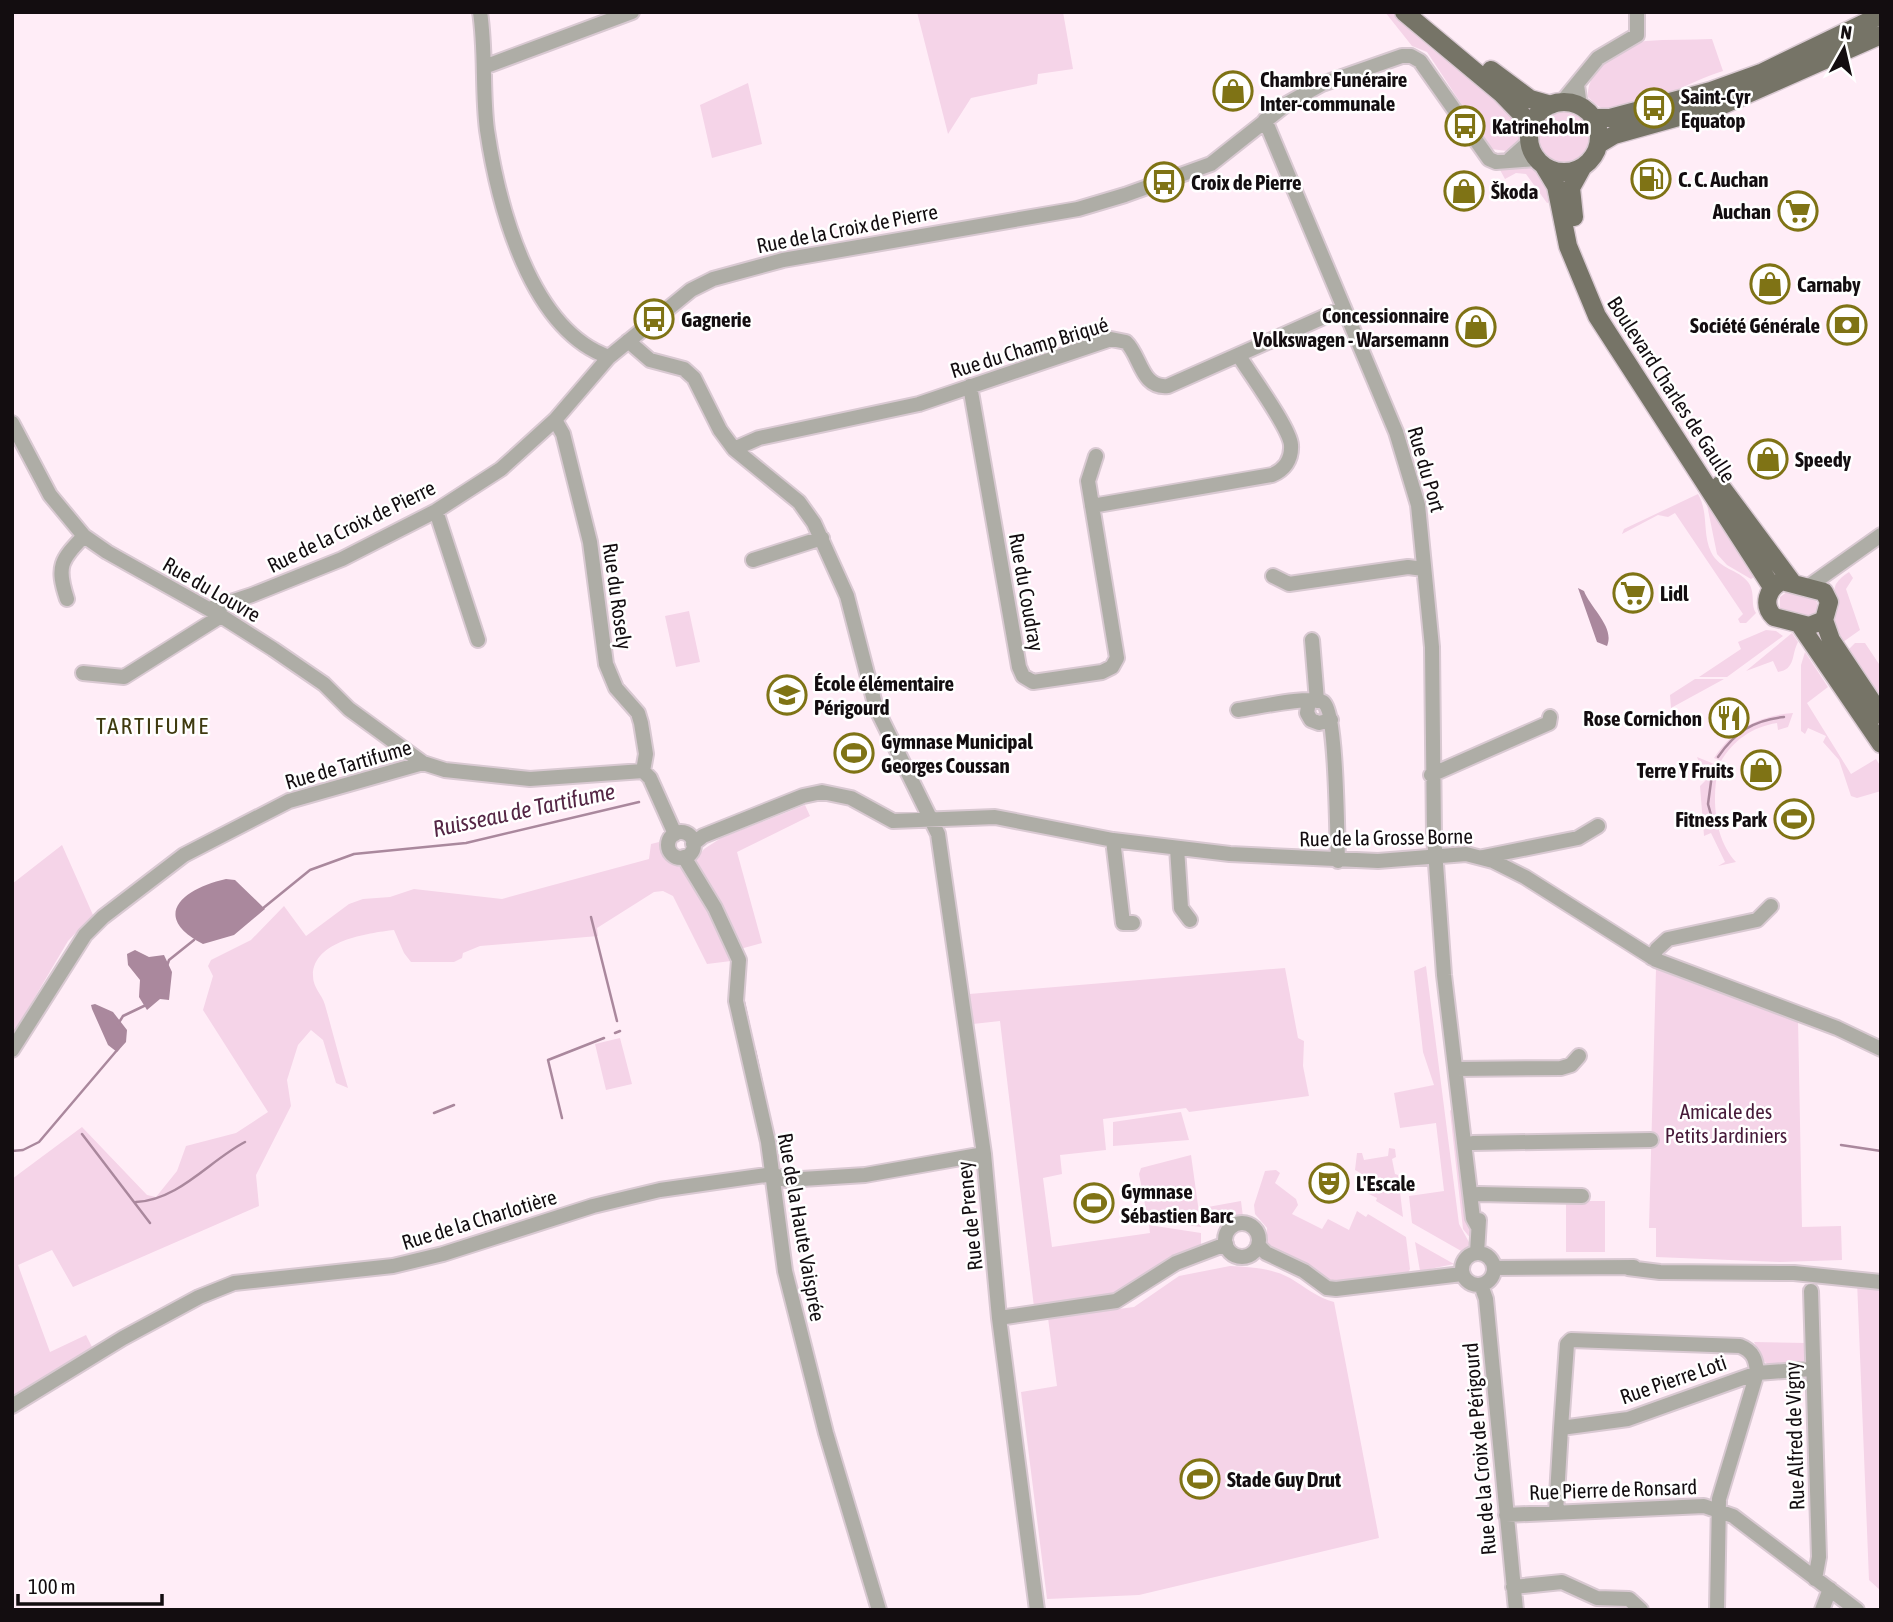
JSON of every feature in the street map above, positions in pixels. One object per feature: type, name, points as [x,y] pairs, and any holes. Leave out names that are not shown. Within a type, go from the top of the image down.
[{"type":"main road","points":[[1404,12],[1501,93],[1530,133],[1540,163],[1562,173],[1582,168],[1599,144],[1614,135],[1713,108],[1762,90],[1881,34]]},
{"type":"main road","points":[[1421,12],[1530,99],[1556,103],[1610,118],[1711,91],[1761,73],[1881,15]]},
{"type":"main road","points":[[1530,133],[1556,103]]},
{"type":"main road","points":[[1587,112],[1599,144]]},
{"type":"main road","name":"Boulevard Charles de Gaulle","points":[[1540,163],[1556,186],[1568,246],[1592,308],[1772,587]]},
{"type":"main road","name":"Boulevard Charles de Gaulle","points":[[1582,168],[1572,184],[1571,204],[1579,243],[1599,298],[1726,495],[1801,584]]},
{"type":"main road","points":[[1782,582],[1801,584],[1828,595],[1828,609],[1824,620],[1816,625],[1800,625],[1780,620],[1770,613],[1767,602],[1772,587],[1782,582]]},
{"type":"main road","points":[[1824,620],[1831,640],[1881,715]]},
{"type":"main road","points":[[1800,625],[1881,744]]},
{"type":"street","points":[[480,12],[491,150],[516,244],[545,305],[582,344],[609,357]]},
{"type":"street","points":[[484,67],[632,12]]},
{"type":"street","points":[[1556,103],[1577,85],[1598,58],[1637,36],[1637,12]]},
{"type":"street","name":"Rue de la Croix de Pierre","points":[[83,673],[124,677],[215,612],[342,559],[436,510],[501,469],[555,420],[609,357],[691,290],[729,273],[910,236],[1078,209],[1210,164],[1288,103],[1339,76],[1411,56],[1420,61],[1430,73],[1486,157],[1496,162],[1508,159],[1540,163]]},
{"type":"street","points":[[1577,85],[1587,112]]},
{"type":"street","name":"Rue du Port","points":[[1265,120],[1396,432],[1420,516],[1434,691],[1431,775],[1436,854]]},
{"type":"street","points":[[1508,159],[1530,133]]},
{"type":"street","name":"Rue du Champ Briqué","points":[[734,449],[759,438],[919,404],[1111,339],[1122,340],[1130,345],[1147,378],[1160,387],[1174,384],[1344,308]]},
{"type":"street","name":"Rue de Preney","points":[[628,341],[650,360],[684,369],[694,378],[720,430],[734,449],[799,502],[821,538],[847,596],[876,708],[938,834],[984,1154],[999,1318],[1037,1610]]},
{"type":"street","points":[[1092,506],[1272,475],[1282,470],[1291,455],[1290,438],[1239,356]]},
{"type":"street","name":"Rue du Coudray","points":[[970,386],[1019,667],[1029,680],[1040,682],[1102,672],[1112,667],[1116,658],[1088,481],[1096,456]]},
{"type":"street","name":"Rue du Rosely","points":[[555,420],[563,434],[590,542],[606,664],[616,688],[638,713],[642,723],[646,742],[643,771]]},
{"type":"street","name":"Rue du Louvre","points":[[12,424],[18,448],[50,495],[84,536],[157,582],[215,612],[324,684],[349,709],[424,763]]},
{"type":"street","points":[[436,510],[478,640]]},
{"type":"street","points":[[1801,584],[1881,535]]},
{"type":"street","points":[[67,599],[60,576],[62,562],[84,536]]},
{"type":"street","points":[[753,560],[821,538]]},
{"type":"street","points":[[1828,595],[1834,578],[1843,569],[1881,543]]},
{"type":"street","points":[[1273,576],[1289,584],[1408,567],[1424,569]]},
{"type":"street","points":[[1312,640],[1313,701]]},
{"type":"street","points":[[1238,710],[1313,701],[1327,706],[1331,720],[1338,861]]},
{"type":"street","points":[[1431,775],[1549,723],[1550,717]]},
{"type":"street","name":"Rue de Tartifume","points":[[12,1050],[85,934],[103,917],[184,855],[289,801],[424,763],[445,770],[530,779],[643,771]]},
{"type":"street","points":[[643,771],[650,778],[675,834]]},
{"type":"street","points":[[675,834],[668,844],[670,852],[676,857],[684,858],[690,854],[693,844],[703,836],[797,798],[822,792],[851,798],[893,821],[933,820]]},
{"type":"street","name":"Rue de la Grosse Borne","points":[[933,820],[995,817],[1113,840],[1338,861],[1378,861],[1436,854],[1482,857],[1525,877],[1652,958],[1838,1028],[1881,1049]]},
{"type":"street","points":[[1482,857],[1578,838],[1598,826]]},
{"type":"street","points":[[675,834],[687,834],[693,844]]},
{"type":"street","points":[[1113,840],[1123,923],[1133,923]]},
{"type":"street","points":[[1177,848],[1181,908],[1190,920]]},
{"type":"street","points":[[1436,854],[1445,960],[1452,975],[1473,1218],[1478,1227]]},
{"type":"street","name":"Rue de la Haute Vaisprée","points":[[684,858],[715,908],[739,960],[736,1001],[773,1174],[779,1237],[799,1333],[879,1610]]},
{"type":"street","points":[[1652,958],[1657,948],[1668,939],[1757,920],[1772,906]]},
{"type":"street","points":[[1460,1069],[1560,1068],[1571,1065],[1579,1056]]},
{"type":"street","points":[[1460,1069],[1473,1143],[1478,1194],[1477,1253]]},
{"type":"street","points":[[1473,1143],[1651,1140]]},
{"type":"street","name":"Rue de la Charlotière","points":[[12,1406],[123,1338],[198,1297],[234,1283],[393,1266],[443,1254],[593,1206],[660,1190],[773,1174],[786,1180],[864,1175],[984,1154]]},
{"type":"street","points":[[1478,1194],[1582,1196]]},
{"type":"street","points":[[1245,1224],[1258,1234],[1258,1245],[1252,1254],[1241,1257],[1231,1253],[1226,1244],[1229,1230],[1245,1224]]},
{"type":"street","points":[[999,1318],[1116,1301],[1176,1263],[1215,1251],[1226,1244]]},
{"type":"street","points":[[1258,1245],[1266,1253],[1331,1289],[1462,1274]]},
{"type":"street","points":[[1477,1253],[1489,1257],[1494,1268],[1490,1280],[1481,1285],[1469,1283],[1462,1274],[1464,1261],[1477,1253]]},
{"type":"street","points":[[1494,1268],[1628,1268],[1660,1272],[1691,1270],[1794,1273],[1881,1282]]},
{"type":"street","points":[[1794,1273],[1832,1269],[1881,1273]]},
{"type":"street","name":"Rue de la Croix de Périgourd","points":[[1481,1285],[1486,1299],[1494,1369],[1516,1610]]},
{"type":"street","name":"Rue Alfred de Vigny","points":[[1811,1290],[1819,1557],[1815,1579]]},
{"type":"street","points":[[1556,1512],[1567,1344],[1571,1340],[1740,1346],[1750,1350],[1756,1361],[1757,1373],[1718,1508],[1717,1610]]},
{"type":"street","name":"Rue Pierre Loti","points":[[1560,1428],[1628,1419],[1757,1373],[1812,1369]]},
{"type":"street","name":"Rue Pierre de Ronsard","points":[[1506,1515],[1704,1506],[1718,1508],[1857,1610]]},
{"type":"street","points":[[1513,1587],[1562,1582],[1598,1598],[1629,1599],[1641,1610]]},
{"type":"street","points":[[1822,1610],[1830,1589]]},
{"type":"green space","points":[[917,12],[1063,12],[1073,69],[1038,74],[1037,84],[971,98],[948,134]]},
{"type":"green space","points":[[1385,12],[1394,12],[1413,33],[1511,109],[1524,131],[1520,142],[1509,154],[1507,151],[1491,149],[1427,52],[1412,46]]},
{"type":"green space","points":[[1712,39],[1723,71],[1653,100],[1625,108],[1604,109],[1588,97],[1589,87],[1599,68],[1626,47],[1646,41]]},
{"type":"green space","points":[[748,83],[762,144],[712,158],[700,105]]},
{"type":"green space","points":[[1564,110],[1583,117],[1590,136],[1583,155],[1564,162],[1545,155],[1538,136],[1545,117]]},
{"type":"green space","points":[[1530,163],[1539,167],[1553,201],[1547,203],[1526,174],[1516,173],[1505,179],[1499,168]]},
{"type":"green space","points":[[1698,494],[1711,552],[1719,562],[1744,578],[1750,586],[1756,613],[1746,623],[1740,623],[1738,619],[1743,614],[1675,513],[1668,517],[1658,515],[1622,534],[1624,529]]},
{"type":"green space","points":[[1706,500],[1760,573],[1751,579],[1727,565],[1717,554]]},
{"type":"green space","points":[[1849,572],[1853,578],[1846,589],[1860,630],[1843,642],[1837,640],[1836,636],[1834,595],[1837,582]]},
{"type":"green space","points":[[1788,591],[1815,597],[1818,606],[1814,615],[1802,616],[1780,609],[1780,597]]},
{"type":"green space","points":[[689,611],[700,662],[676,667],[665,616]]},
{"type":"green space","points":[[1766,630],[1776,631],[1783,636],[1727,677],[1699,677],[1741,649],[1738,642]]},
{"type":"green space","points":[[1792,633],[1798,642],[1788,668],[1778,672],[1773,661],[1746,671]]},
{"type":"green space","points":[[1855,643],[1865,643],[1881,667],[1881,706],[1847,657],[1848,650]]},
{"type":"green space","points":[[1805,652],[1828,687],[1807,703],[1851,774],[1876,759],[1881,767],[1881,791],[1857,798],[1851,796],[1839,760],[1823,742],[1826,736],[1808,728],[1805,734],[1801,731],[1801,665]]},
{"type":"green space","points":[[1695,679],[1724,679],[1671,708],[1670,695]]},
{"type":"green space","points":[[1793,713],[1788,727],[1778,730],[1777,723],[1752,731],[1738,741],[1721,761],[1714,758],[1729,739],[1748,726],[1769,717]]},
{"type":"green space","points":[[1697,757],[1719,766],[1715,790],[1716,817],[1723,842],[1736,862],[1718,866],[1725,862],[1711,833],[1704,836],[1700,786],[1706,780]]},
{"type":"green space","points":[[805,805],[810,816],[737,852],[762,943],[740,949],[739,960],[707,964],[673,896],[663,891],[654,892],[597,928],[598,936],[480,946],[463,953],[462,958],[454,962],[411,962],[394,930],[357,937],[331,947],[315,964],[313,980],[325,1005],[348,1088],[336,1083],[323,1040],[311,1030],[298,1045],[287,1080],[291,1106],[256,1175],[259,1206],[73,1287],[52,1250],[18,1265],[50,1352],[86,1335],[96,1355],[12,1406],[12,1179],[82,1127],[147,1195],[156,1197],[177,1171],[186,1146],[236,1133],[268,1112],[203,1010],[213,976],[208,966],[211,960],[251,940],[284,906],[306,936],[349,904],[363,899],[390,897],[414,889],[502,899],[649,859],[651,844],[659,842],[665,859],[681,868],[690,867],[704,849],[721,838]]},
{"type":"green space","points":[[62,845],[93,915],[68,941],[12,1036],[12,884]]},
{"type":"green space","points":[[1426,966],[1459,1224],[1470,1244],[1463,1252],[1412,1223],[1409,1196],[1444,1191],[1436,1123],[1400,1128],[1394,1093],[1434,1085],[1423,1052],[1414,971]]},
{"type":"green space","points":[[1285,968],[1298,1038],[1304,1041],[1303,1066],[1309,1096],[1189,1112],[1186,1108],[1103,1119],[1106,1150],[1060,1155],[1062,1174],[1043,1178],[1052,1247],[1150,1233],[1149,1225],[1201,1233],[1201,1249],[1121,1295],[1034,1307],[1000,1021],[973,1024],[969,994]]},
{"type":"green space","name":"Amicale des Petits Jardiniers","points":[[1656,969],[1798,1019],[1802,1227],[1841,1226],[1842,1260],[1780,1262],[1656,1257],[1656,1228],[1649,1228]]},
{"type":"green space","points":[[620,1038],[632,1084],[606,1090],[595,1044]]},
{"type":"green space","points":[[1454,1105],[1474,1233],[1471,1239],[1463,1229],[1450,1111]]},
{"type":"green space","points":[[1181,1112],[1189,1140],[1113,1146],[1113,1122]]},
{"type":"green space","points":[[1389,1148],[1395,1149],[1396,1157],[1392,1159],[1395,1174],[1398,1175],[1403,1217],[1367,1193],[1376,1182],[1355,1170],[1357,1153],[1362,1153],[1364,1160],[1388,1156]]},
{"type":"green space","points":[[1191,1155],[1201,1227],[1148,1220],[1139,1174],[1141,1168]]},
{"type":"green space","points":[[1276,1170],[1280,1173],[1275,1183],[1296,1199],[1298,1205],[1292,1214],[1322,1229],[1328,1219],[1349,1230],[1357,1211],[1366,1217],[1368,1214],[1406,1237],[1410,1269],[1408,1273],[1335,1285],[1271,1249],[1267,1244],[1267,1228],[1255,1214],[1254,1205],[1265,1171]]},
{"type":"green space","points":[[1241,1201],[1243,1217],[1232,1217],[1224,1224],[1209,1223],[1208,1207]]},
{"type":"green space","points":[[1566,1201],[1605,1201],[1605,1252],[1566,1252]]},
{"type":"green space","points":[[1415,1242],[1454,1264],[1420,1271]]},
{"type":"green space","name":"Stade Guy Drut","points":[[1230,1266],[1276,1272],[1334,1302],[1379,1538],[1139,1595],[1047,1599],[1021,1392],[1057,1386],[1048,1318],[1134,1307],[1179,1276]]},
{"type":"green space","points":[[1857,1281],[1881,1285],[1881,1591],[1869,1580]]},
{"type":"green space","points":[[1754,1342],[1806,1343],[1806,1362],[1786,1367],[1769,1365]]},
{"type":"shaded area","points":[[1578,588],[1584,591],[1605,625],[1609,639],[1607,646],[1597,642]]},
{"type":"shaded area","points":[[226,879],[235,880],[265,909],[234,935],[203,944],[187,934],[178,923],[175,914],[178,904],[197,889]]},
{"type":"shaded area","points":[[135,950],[149,957],[164,955],[172,972],[169,1000],[160,999],[147,1010],[139,997],[140,980],[128,965],[127,954]]},
{"type":"shaded area","points":[[95,1004],[113,1012],[127,1030],[126,1042],[117,1052],[108,1045],[92,1009],[91,1005]]},
{"type":"waterway","points":[[1718,757],[1738,734],[1754,724],[1784,717]]},
{"type":"waterway","points":[[1713,767],[1708,804],[1714,826]]},
{"type":"waterway","name":"Ruisseau de Tartifume","points":[[262,909],[310,870],[354,854],[466,843],[639,802]]},
{"type":"waterway","points":[[591,917],[617,1021]]},
{"type":"waterway","name":"Ruisseau de Tartifume","points":[[167,966],[169,960],[194,940]]},
{"type":"waterway","points":[[743,998],[752,1040]]},
{"type":"waterway","name":"Ruisseau de Tartifume","points":[[118,1024],[123,1016],[146,1005]]},
{"type":"waterway","points":[[615,1033],[620,1031]]},
{"type":"waterway","points":[[562,1118],[548,1060],[604,1038]]},
{"type":"waterway","name":"Ruisseau de Tartifume","points":[[12,1151],[23,1150],[39,1142],[118,1049]]},
{"type":"waterway","points":[[755,1051],[774,1139]]},
{"type":"waterway","points":[[434,1113],[454,1105]]},
{"type":"waterway","points":[[82,1134],[150,1223]]},
{"type":"waterway","points":[[136,1202],[152,1200],[180,1187],[245,1142]]},
{"type":"waterway","points":[[1841,1145],[1881,1151]]},
{"type":"place","name":"Chambre Funéraire Inter-communale","points":[[1233,91]]},
{"type":"place","name":"Saint-Cyr Equatop","points":[[1654,108]]},
{"type":"place","name":"Katrineholm","points":[[1465,126]]},
{"type":"place","name":"C. C. Auchan","points":[[1651,179]]},
{"type":"place","name":"Croix de Pierre","points":[[1164,182]]},
{"type":"place","name":"Škoda","points":[[1464,191]]},
{"type":"place","name":"Auchan","points":[[1798,211]]},
{"type":"place","name":"Carnaby","points":[[1770,284]]},
{"type":"place","name":"Gagnerie","points":[[654,319]]},
{"type":"place","name":"Société Générale","points":[[1847,325]]},
{"type":"place","name":"Concessionnaire Volkswagen - Warsemann","points":[[1476,327]]},
{"type":"place","name":"Speedy","points":[[1768,459]]},
{"type":"place","name":"Lidl","points":[[1633,593]]},
{"type":"place","name":"École élémentaire Périgourd","points":[[787,695]]},
{"type":"place","name":"Rose Cornichon","points":[[1729,718]]},
{"type":"place","name":"Gymnase Municipal Georges Coussan","points":[[854,753]]},
{"type":"place","name":"Terre Y Fruits","points":[[1761,770]]},
{"type":"place","name":"Fitness Park","points":[[1794,819]]},
{"type":"place","name":"L'Escale","points":[[1329,1183]]},
{"type":"place","name":"Gymnase Sébastien Barc","points":[[1094,1203]]},
{"type":"place","name":"Stade Guy Drut","points":[[1200,1479]]},
{"type":"district","name":"TARTIFUME","points":[[153,726]]}]
